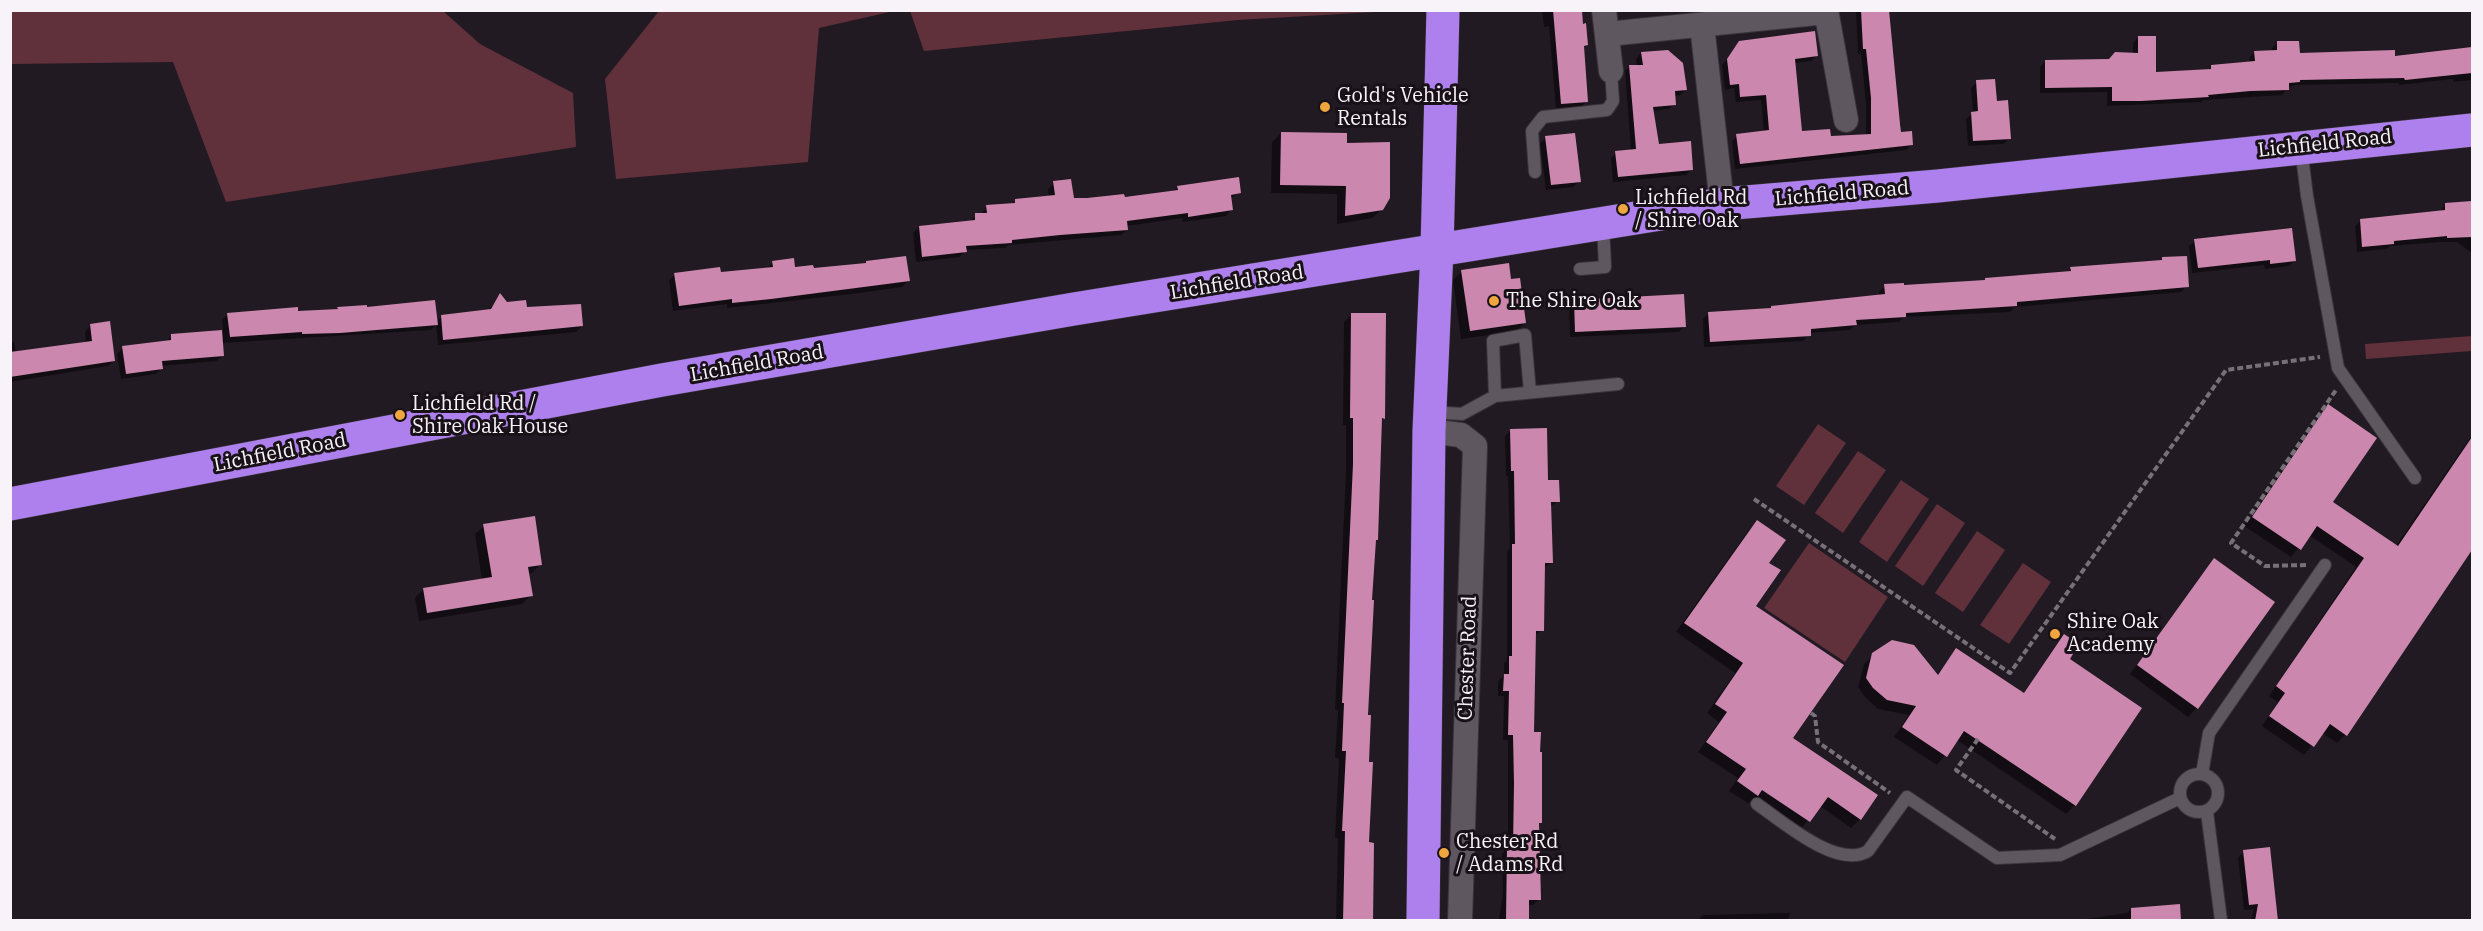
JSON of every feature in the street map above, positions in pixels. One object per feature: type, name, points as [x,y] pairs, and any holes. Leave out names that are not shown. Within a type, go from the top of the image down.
[{"type":"highway","name":"Chester Road","points":[[1423,921],[1429,421],[1437,250],[1443,10]]},
{"type":"highway","name":"Lichfield Road","points":[[10,504],[674,378],[1074,309],[1722,204],[1938,186],[2472,130]]},
{"type":"street","points":[[1611,71],[1606,22],[1702,25],[1826,11],[1846,120]]},
{"type":"street","points":[[1702,25],[1722,204]]},
{"type":"street","name":"Chester Road","points":[[1429,421],[1461,435],[1475,446],[1460,921]]},
{"type":"lane","points":[[1535,172],[1532,131],[1543,117],[1607,110],[1613,101],[1611,71]]},
{"type":"lane","points":[[2301,147],[2307,196],[2338,368],[2415,478]]},
{"type":"lane","points":[[1580,269],[1605,267],[1603,224]]},
{"type":"lane","points":[[1495,396],[1493,341],[1525,335],[1530,392]]},
{"type":"lane","points":[[1429,421],[1462,414],[1495,396],[1618,384]]},
{"type":"lane","points":[[2202,774],[2209,733],[2325,565]]},
{"type":"lane","points":[[2202,774],[2215,781],[2219,792],[2216,804],[2207,812],[2200,813],[2188,809],[2180,798],[2182,784],[2186,779],[2202,774]]},
{"type":"lane","points":[[1757,804],[1818,845],[1843,857],[1860,857],[1868,851],[1907,797],[1996,858],[2060,855],[2180,798]]},
{"type":"lane","points":[[2207,812],[2221,921]]},
{"type":"path","points":[[1754,499],[2010,673],[2226,370],[2335,355]]},
{"type":"path","points":[[2325,565],[2265,566],[2231,543],[2332,393],[2347,382]]},
{"type":"path","points":[[1811,712],[1815,716],[1818,742],[1903,802]]},
{"type":"path","points":[[1978,739],[1956,770],[2070,850]]},
{"type":"shaded area","points":[[910,10],[1392,11],[1238,20],[924,51]]},
{"type":"shaded area","points":[[10,11],[443,11],[480,44],[573,93],[576,147],[226,202],[173,62],[11,64]]},
{"type":"shaded area","points":[[659,11],[894,11],[819,28],[808,162],[616,179],[605,79]]},
{"type":"shaded area","points":[[2472,336],[2472,351],[2366,359],[2365,344]]},
{"type":"shaded area","points":[[1818,424],[1846,443],[1804,505],[1776,486]]},
{"type":"shaded area","points":[[1858,451],[1886,470],[1843,533],[1815,513]]},
{"type":"shaded area","points":[[1901,480],[1929,499],[1887,562],[1859,542]]},
{"type":"shaded area","points":[[1937,504],[1965,523],[1923,586],[1895,566]]},
{"type":"shaded area","points":[[1977,531],[2005,550],[1963,612],[1935,593]]},
{"type":"shaded area","points":[[1809,543],[1888,597],[1845,662],[1764,608]]},
{"type":"shaded area","points":[[2023,563],[2051,582],[2009,644],[1980,625]]},
{"type":"building","points":[[1553,10],[1582,10],[1588,45],[1584,46],[1588,102],[1561,104]]},
{"type":"building","points":[[1861,10],[1889,10],[1901,132],[1912,131],[1913,145],[1740,164],[1736,134],[1769,130],[1766,95],[1740,97],[1739,84],[1730,85],[1727,59],[1739,41],[1815,31],[1818,56],[1795,59],[1802,131],[1830,129],[1831,136],[1871,134],[1871,98],[1866,49],[1863,49]]},
{"type":"building","points":[[2138,36],[2156,36],[2156,72],[2211,69],[2211,65],[2255,61],[2254,51],[2277,50],[2277,41],[2299,41],[2300,53],[2395,50],[2395,56],[2472,47],[2472,73],[2405,80],[2404,78],[2300,80],[2300,82],[2289,83],[2289,90],[2250,91],[2208,95],[2209,97],[2141,101],[2112,101],[2112,87],[2045,88],[2045,60],[2109,59],[2115,52],[2138,53]]},
{"type":"building","points":[[1668,50],[1683,63],[1687,90],[1675,91],[1676,105],[1653,107],[1659,144],[1691,141],[1693,170],[1618,177],[1615,151],[1636,149],[1629,65],[1643,65],[1641,52]]},
{"type":"building","points":[[1995,79],[1997,101],[2008,100],[2011,139],[1973,141],[1971,112],[1978,111],[1976,80]]},
{"type":"building","points":[[1281,132],[1347,133],[1347,143],[1390,142],[1390,198],[1383,210],[1345,216],[1346,186],[1280,185]]},
{"type":"building","points":[[1575,133],[1581,182],[1551,185],[1545,136]]},
{"type":"building","points":[[1239,177],[1241,193],[1231,195],[1233,210],[1188,217],[1188,213],[1127,221],[1128,230],[966,246],[967,252],[922,257],[919,226],[975,220],[975,213],[987,213],[986,205],[1015,203],[1015,199],[1055,195],[1053,181],[1071,179],[1074,198],[1087,198],[1124,194],[1125,197],[1178,190],[1177,186]]},
{"type":"building","points":[[2472,201],[2472,237],[2447,238],[2447,236],[2394,241],[2394,244],[2362,247],[2360,219],[2445,210],[2445,203]]},
{"type":"building","points":[[2292,228],[2296,261],[2270,264],[2270,260],[2198,268],[2194,239]]},
{"type":"building","points":[[906,256],[910,281],[732,303],[732,299],[679,306],[674,273],[720,267],[721,272],[773,267],[772,261],[794,258],[795,267],[813,265],[814,268]]},
{"type":"building","points":[[2187,256],[2189,287],[2017,302],[2017,306],[1906,313],[1906,317],[1856,320],[1857,325],[1811,329],[1811,336],[1710,342],[1708,312],[1771,308],[1771,306],[1885,294],[1884,284],[1985,280],[1985,278],[2071,271],[2070,267]]},
{"type":"building","name":"The Shire Oak","points":[[1509,263],[1511,279],[1520,278],[1526,323],[1470,331],[1461,270]]},
{"type":"building","points":[[500,293],[507,302],[526,300],[527,307],[581,304],[583,326],[443,340],[441,315],[491,309]]},
{"type":"building","points":[[1684,294],[1686,327],[1575,332],[1574,300]]},
{"type":"building","points":[[435,300],[438,325],[340,333],[302,334],[302,332],[230,337],[227,313],[298,307],[298,311],[338,309],[337,307],[367,305],[367,307]]},
{"type":"building","points":[[1351,313],[1386,313],[1385,419],[1382,418],[1368,715],[1371,715],[1369,762],[1373,762],[1369,842],[1374,843],[1373,921],[1343,921],[1345,831],[1342,831],[1346,751],[1342,751],[1344,703],[1342,703],[1353,464],[1353,418],[1350,418]]},
{"type":"building","points":[[110,321],[115,361],[10,377],[10,352],[92,341],[90,324]]},
{"type":"building","points":[[222,330],[224,356],[162,361],[163,369],[126,374],[122,346],[171,340],[171,334]]},
{"type":"building","points":[[2328,404],[2377,438],[2333,502],[2398,546],[2472,437],[2472,550],[2347,736],[2330,724],[2314,747],[2269,716],[2285,693],[2276,686],[2364,558],[2317,526],[2301,550],[2252,517]]},
{"type":"building","points":[[1547,428],[1548,480],[1559,480],[1560,502],[1551,502],[1553,563],[1545,563],[1544,631],[1536,631],[1534,732],[1541,732],[1540,752],[1542,752],[1542,823],[1539,823],[1541,900],[1529,900],[1529,921],[1506,921],[1507,847],[1513,847],[1514,783],[1513,735],[1508,735],[1509,691],[1503,691],[1504,674],[1509,674],[1509,656],[1512,656],[1512,544],[1515,544],[1514,471],[1511,471],[1510,429]]},
{"type":"building","points":[[535,516],[542,565],[528,567],[533,596],[427,613],[423,588],[492,577],[483,524]]},
{"type":"building","points":[[1757,520],[1786,540],[1769,563],[1781,570],[1756,606],[1844,665],[1793,738],[1878,795],[1861,820],[1828,797],[1810,822],[1762,790],[1758,796],[1737,781],[1746,769],[1706,742],[1727,712],[1715,704],[1743,663],[1684,623]]},
{"type":"building","points":[[2214,558],[2275,602],[2198,709],[2137,665]]},
{"type":"building","points":[[2064,634],[2079,644],[2070,659],[2142,708],[2076,806],[1964,731],[1947,757],[1902,727],[1916,706],[1887,700],[1873,688],[1866,678],[1872,653],[1892,640],[1914,645],[1938,675],[1956,648],[2024,693]]},
{"type":"building","points":[[2270,847],[2278,921],[2255,921],[2258,904],[2249,905],[2243,850]]},
{"type":"building","points":[[2180,904],[2181,921],[2131,921],[2131,908]]},
{"type":"place","name":"Gold's Vehicle Rentals","points":[[1325,107]]},
{"type":"place","name":"Lichfield Rd / Shire Oak","points":[[1623,209]]},
{"type":"place","name":"The Shire Oak","points":[[1494,301]]},
{"type":"place","name":"Lichfield Rd / Shire Oak House","points":[[400,415]]},
{"type":"place","name":"Shire Oak Academy","points":[[2055,634]]},
{"type":"place","name":"Chester Rd / Adams Rd","points":[[1444,853]]}]
